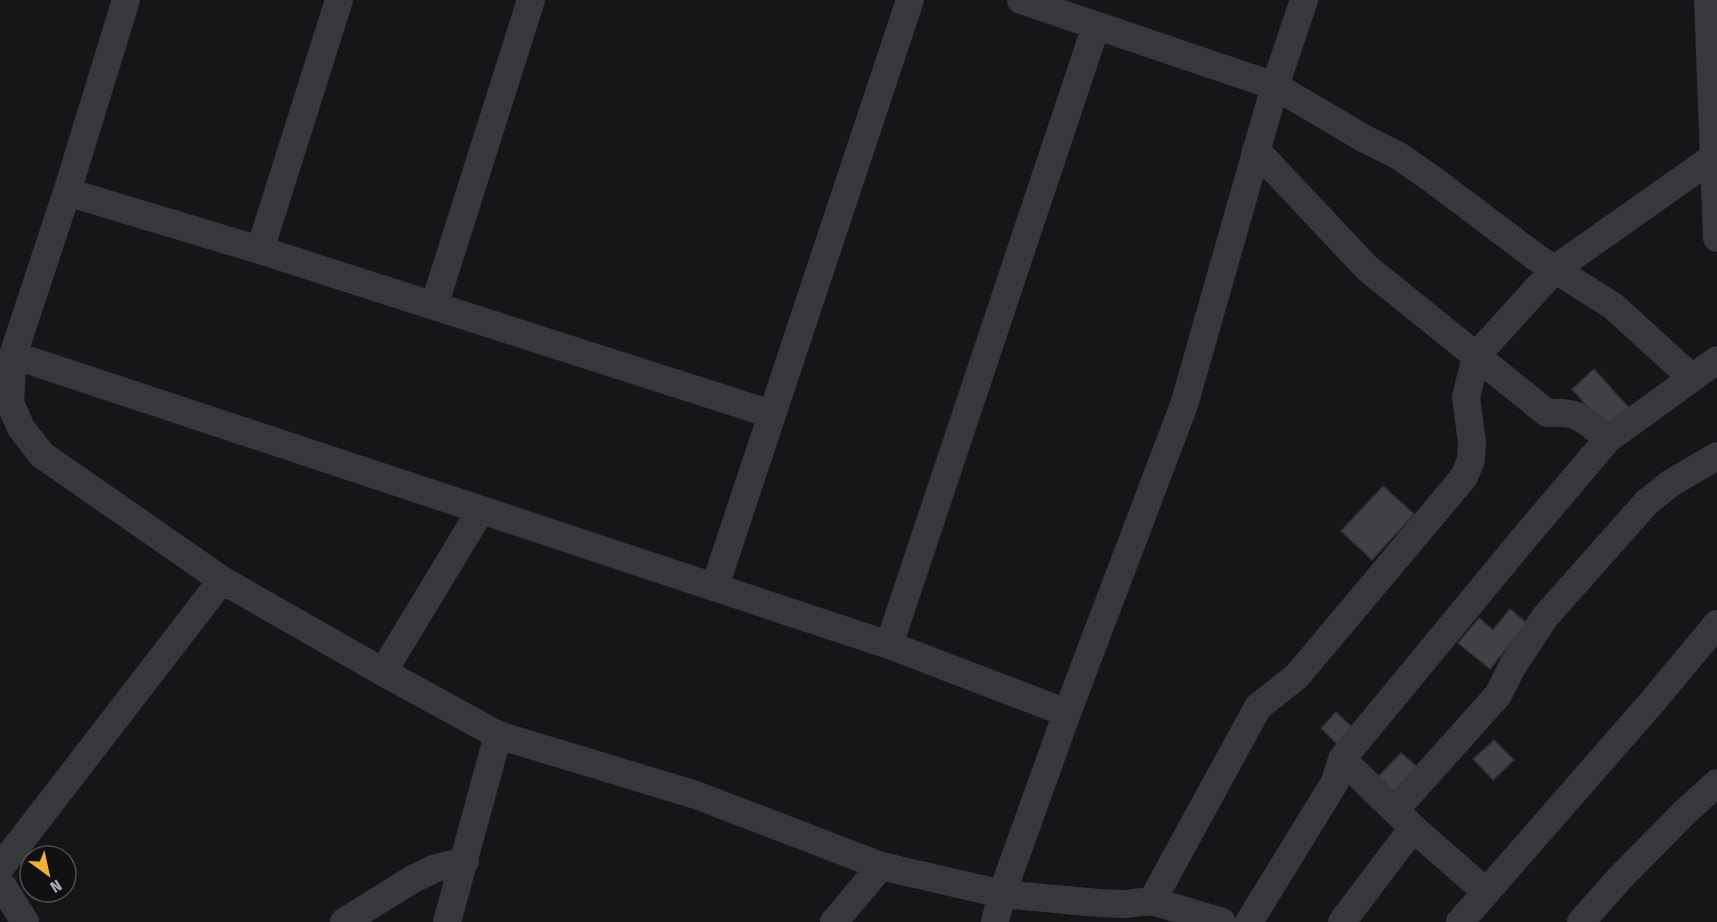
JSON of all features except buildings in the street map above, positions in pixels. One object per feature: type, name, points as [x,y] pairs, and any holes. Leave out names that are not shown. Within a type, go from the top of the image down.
[{"type":"street","points":[[126,0],[67,192],[13,355],[10,402],[21,428],[42,454],[222,580],[498,735],[696,795],[881,866],[1002,894],[1098,903],[1125,904],[1152,901],[1222,922]]},
{"type":"street","points":[[260,250],[339,0]]},
{"type":"street","points":[[434,306],[531,0]]},
{"type":"street","points":[[715,586],[910,0]]},
{"type":"street","points":[[1021,0],[1275,86],[1363,138],[1399,156],[1441,185],[1537,258],[1613,306],[1692,378]]},
{"type":"street","points":[[995,922],[1002,894],[1067,713],[1184,405],[1256,150],[1304,0]]},
{"type":"street","points":[[1708,0],[1717,238]]},
{"type":"street","points":[[889,645],[1096,26]]},
{"type":"street","points":[[1256,150],[1367,268],[1547,413],[1564,412],[1580,415],[1608,439]]},
{"type":"street","points":[[1152,901],[1258,707],[1297,676],[1464,477],[1471,460],[1472,443],[1466,397],[1476,356],[1555,269],[1714,157]]},
{"type":"street","points":[[67,192],[260,250],[771,414]]},
{"type":"street","points":[[13,355],[889,645],[1067,713]]},
{"type":"street","points":[[1249,922],[1335,782],[1342,759],[1525,537],[1608,439],[1717,360]]},
{"type":"street","points":[[1342,922],[1404,819],[1498,695],[1512,667],[1545,617],[1639,511],[1671,483],[1717,456]]},
{"type":"street","points":[[383,672],[481,510]]},
{"type":"street","points":[[0,868],[222,580]]},
{"type":"street","points":[[1460,922],[1653,701],[1717,624]]},
{"type":"street","points":[[447,922],[498,735]]},
{"type":"street","points":[[1342,759],[1404,819],[1486,892]]},
{"type":"street","points":[[1581,922],[1643,854],[1717,783]]},
{"type":"street","points":[[344,922],[413,879],[436,868],[465,861]]},
{"type":"street","points":[[834,922],[881,866]]},
{"type":"street","points":[[0,882],[25,922]]}]
